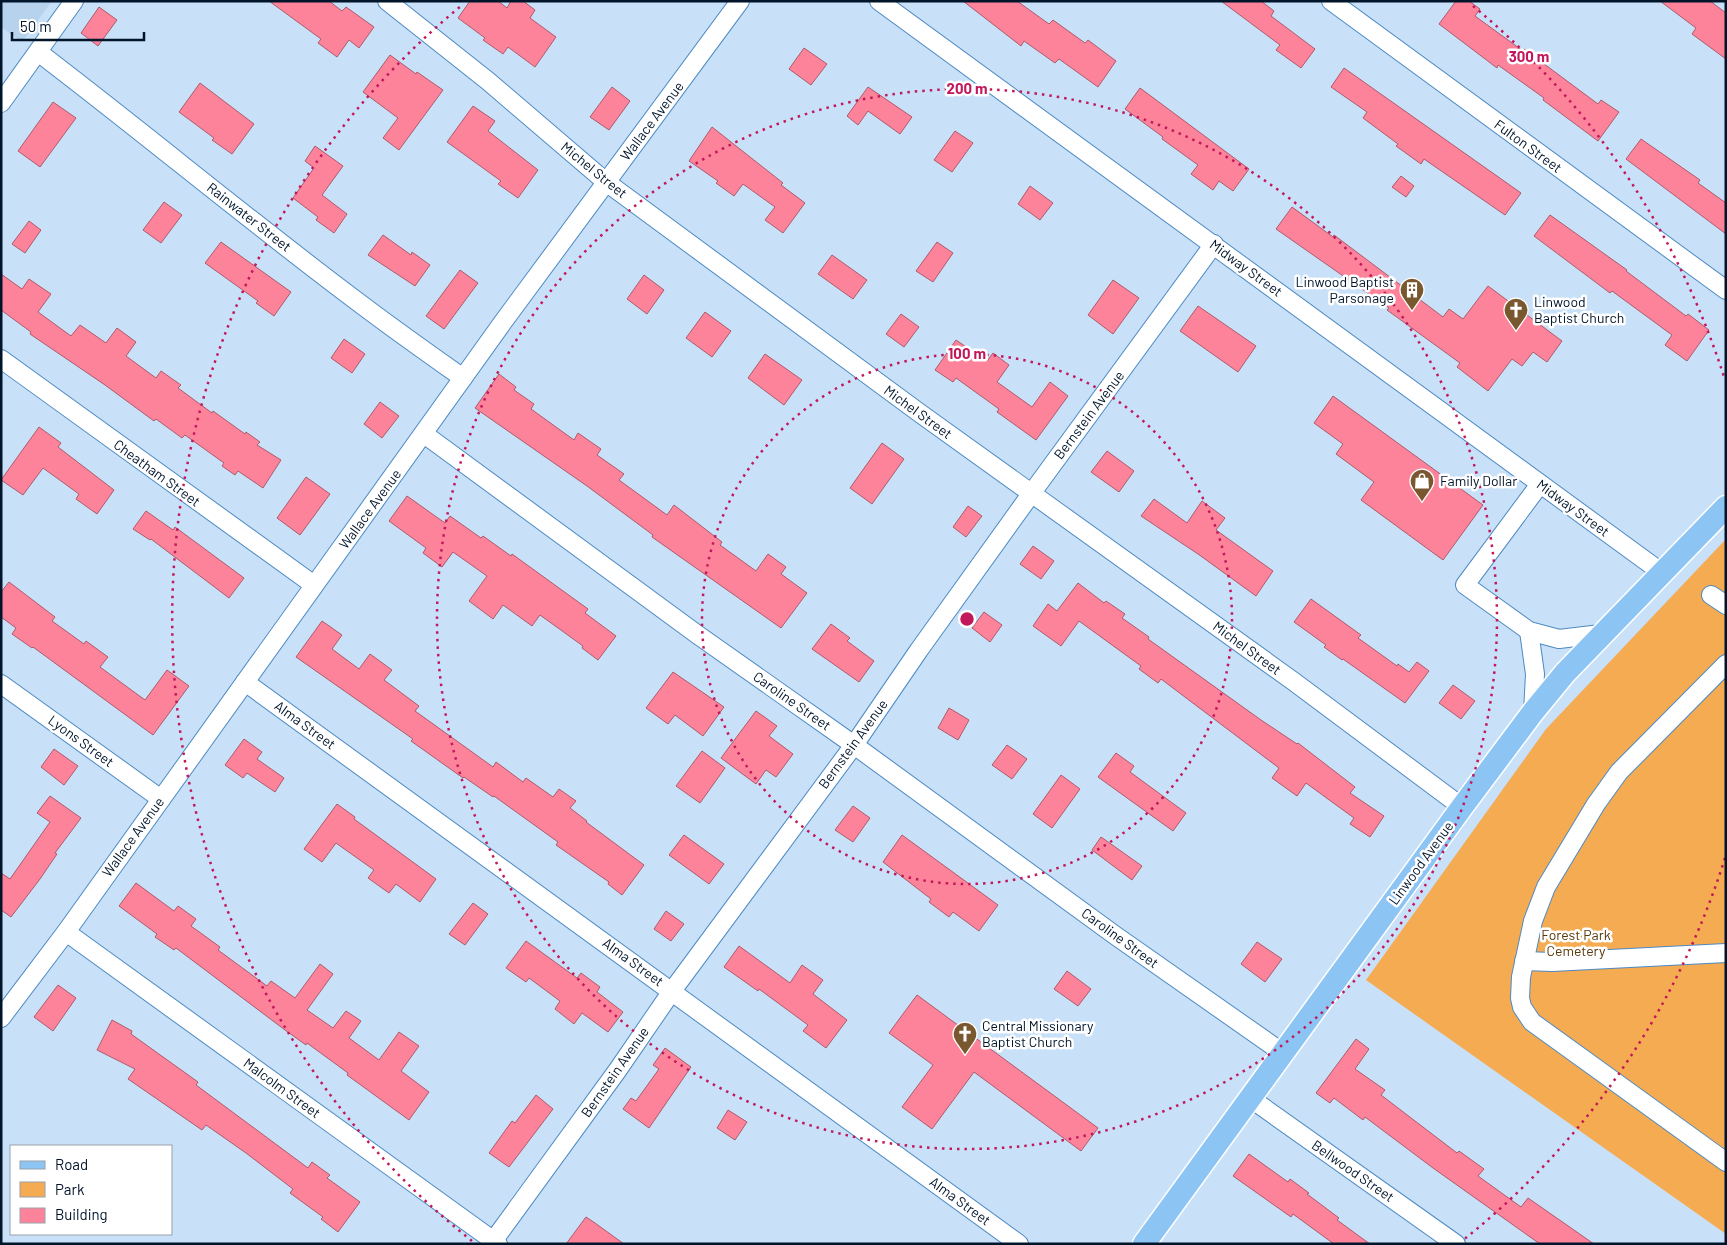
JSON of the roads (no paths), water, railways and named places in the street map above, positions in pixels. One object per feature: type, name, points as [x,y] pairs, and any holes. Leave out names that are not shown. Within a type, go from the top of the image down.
[{"type":"main road","name":"Linwood Avenue","points":[[1144,1244],[1533,712],[1564,673],[1726,507]]},
{"type":"street","points":[[1,103],[74,1]]},
{"type":"street","name":"Michel Street","points":[[387,1],[488,81],[606,182],[1031,494],[1286,676],[1462,807]]},
{"type":"street","name":"Wallace Avenue","points":[[1,1018],[66,932],[463,378],[740,1]]},
{"type":"street","name":"Midway Street","points":[[879,1],[1661,572]]},
{"type":"street","name":"Fulton Street","points":[[1331,1],[1726,290]]},
{"type":"street","name":"Rainwater Street","points":[[38,52],[362,306],[463,378]]},
{"type":"street","name":"Bernstein Avenue","points":[[494,1243],[672,991],[854,745],[919,650],[1031,494],[1214,244]]},
{"type":"street","name":"Cheatham Street","points":[[1,359],[314,586]]},
{"type":"street","name":"Caroline Street","points":[[424,434],[690,630],[854,745],[1116,936],[1283,1053]]},
{"type":"street","points":[[1540,484],[1466,585],[1529,632],[1559,639],[1601,634]]},
{"type":"street","points":[[1711,595],[1726,605]]},
{"type":"street","points":[[1529,632],[1535,674],[1533,712]]},
{"type":"street","points":[[1726,664],[1633,756],[1603,793],[1541,898],[1533,921],[1524,960],[1520,998],[1526,1015],[1532,1022],[1726,1162]]},
{"type":"street","name":"Alma Street","points":[[245,682],[1019,1244]]},
{"type":"street","name":"Lyons Street","points":[[1,684],[161,798]]},
{"type":"street","name":"Malcolm Street","points":[[66,932],[494,1243]]},
{"type":"street","points":[[1524,960],[1552,962],[1726,953]]},
{"type":"street","name":"Bellwood Street","points":[[1250,1098],[1456,1244]]},
{"type":"place","name":"Linwood Baptist Parsonage","points":[[1412,311]]},
{"type":"place","name":"Linwood Baptist Church","points":[[1516,331]]},
{"type":"place","name":"Family Dollar","points":[[1422,502]]},
{"type":"place","name":"Central Missionary Baptist Church","points":[[965,1055]]},
{"type":"park label","name":"Forest Park Cemetery","points":[[1576,944]]}]
